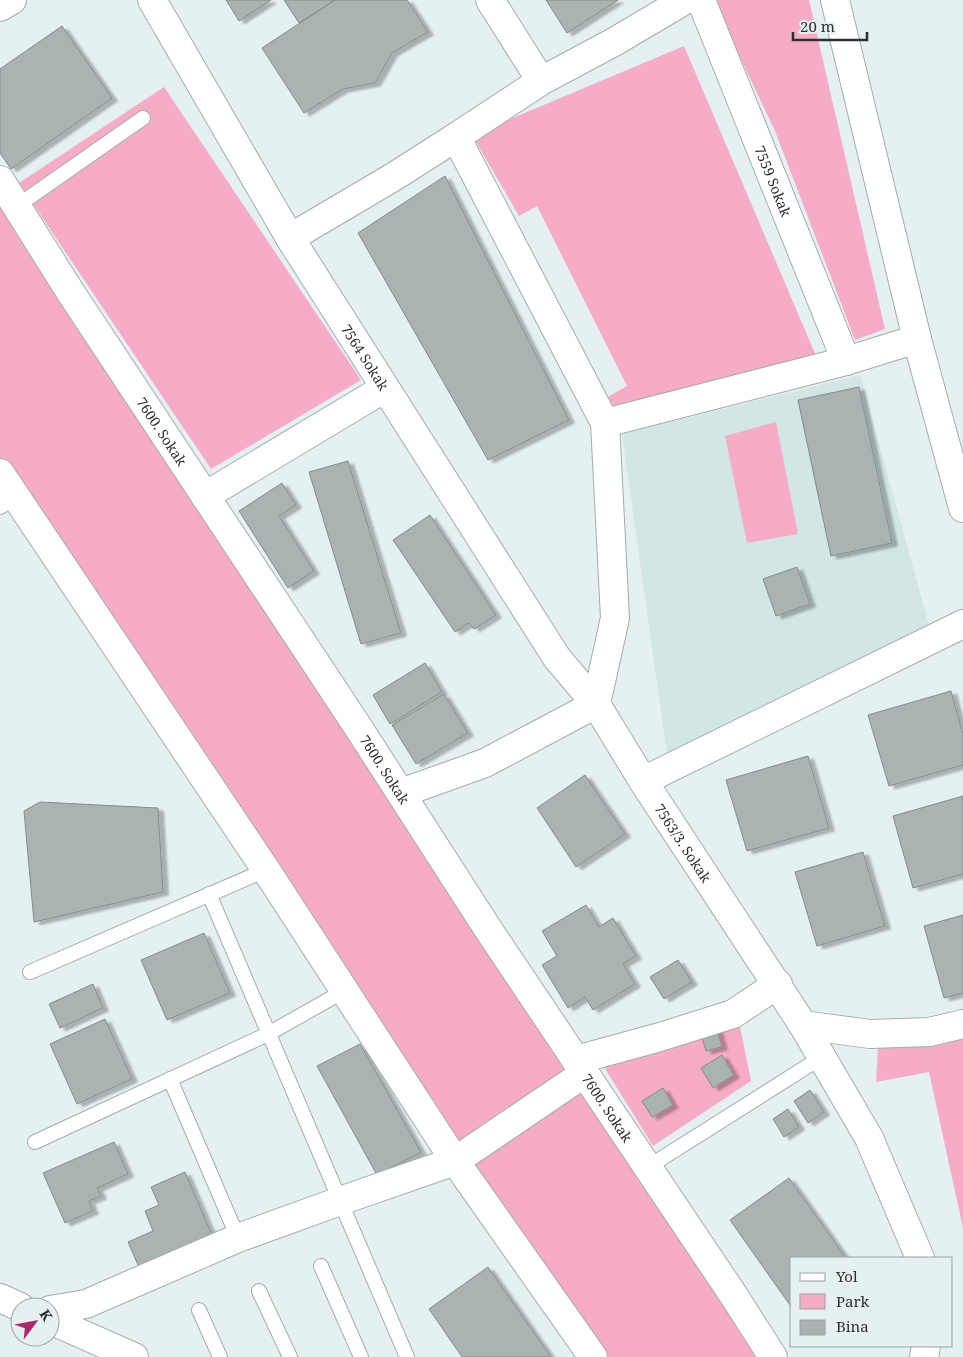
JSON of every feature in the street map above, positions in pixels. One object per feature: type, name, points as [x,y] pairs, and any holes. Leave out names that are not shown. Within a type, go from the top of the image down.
[{"type":"street","points":[[0,7],[12,0]]},
{"type":"street","name":"7564 Sokak","points":[[152,0],[290,238],[557,658],[596,704]]},
{"type":"street","points":[[490,0],[541,81]]},
{"type":"street","points":[[290,238],[395,176],[541,81],[614,42],[685,0]]},
{"type":"street","name":"7559 Sokak","points":[[701,0],[846,361]]},
{"type":"street","points":[[835,0],[917,339],[963,508]]},
{"type":"street","points":[[401,793],[485,763],[596,704],[615,618],[605,423],[456,137]]},
{"type":"street","name":"7600. Sokak","points":[[0,180],[71,293],[401,793],[488,929],[773,1357]]},
{"type":"street","points":[[605,423],[846,361],[917,339]]},
{"type":"street","points":[[204,496],[385,388]]},
{"type":"street","points":[[0,473],[8,503],[266,870],[455,1161],[593,1357]]},
{"type":"street","points":[[643,781],[963,624]]},
{"type":"street","name":"7563/3. Sokak","points":[[596,704],[643,781],[778,984],[822,1057],[869,1138],[920,1257]]},
{"type":"street","points":[[60,1308],[86,1304],[238,1238],[455,1161],[580,1066],[660,1037],[733,1014],[778,984]]},
{"type":"street","points":[[803,1025],[870,1034],[928,1032],[963,1024]]},
{"type":"street","points":[[60,1324],[134,1357]]},
{"type":"lane","points":[[17,206],[143,118]]},
{"type":"lane","points":[[30,972],[266,870]]},
{"type":"lane","points":[[208,894],[408,1357]]},
{"type":"lane","points":[[35,1142],[268,1034],[344,991]]},
{"type":"lane","points":[[648,1167],[822,1057]]},
{"type":"lane","points":[[170,1080],[238,1238]]},
{"type":"lane","points":[[321,1266],[361,1357]]},
{"type":"lane","points":[[259,1291],[290,1357]]},
{"type":"lane","points":[[199,1310],[220,1357]]},
{"type":"shaded area","points":[[860,375],[929,625],[667,754],[622,434]]},
{"type":"green space","points":[[716,0],[809,0],[885,329],[855,340],[775,131],[729,34]]},
{"type":"green space","points":[[684,46],[819,363],[610,414],[604,399],[627,386],[537,206],[519,216],[472,135]]},
{"type":"green space","points":[[164,87],[361,380],[211,469],[19,183]]},
{"type":"green space","points":[[0,191],[766,1357],[586,1357],[344,991],[0,459]]},
{"type":"green space","points":[[776,422],[798,534],[747,543],[725,436]]},
{"type":"green space","points":[[740,1027],[751,1081],[653,1146],[596,1054]]},
{"type":"green space","points":[[963,1033],[963,1228],[929,1072],[876,1082],[878,1048]]},
{"type":"building","points":[[226,0],[271,0],[239,21]]},
{"type":"building","points":[[284,0],[335,0],[299,23]]},
{"type":"building","points":[[335,0],[407,0],[428,32],[392,53],[375,83],[343,89],[304,113],[262,48]]},
{"type":"building","points":[[546,0],[618,0],[567,33]]},
{"type":"building","points":[[62,26],[112,98],[11,169],[0,153],[0,69]]},
{"type":"building","points":[[445,176],[569,420],[488,460],[358,233]]},
{"type":"building","points":[[859,387],[892,543],[831,556],[798,400]]},
{"type":"building","points":[[348,461],[401,633],[361,644],[309,472]]},
{"type":"building","points":[[282,483],[296,505],[279,516],[314,571],[288,588],[239,511]]},
{"type":"building","points":[[430,515],[496,615],[474,629],[469,623],[455,632],[393,540]]},
{"type":"building","points":[[797,567],[810,604],[776,616],[763,579]]},
{"type":"building","points":[[425,663],[442,692],[390,724],[373,695]]},
{"type":"building","points":[[951,691],[963,734],[963,765],[889,786],[868,715]]},
{"type":"building","points":[[444,694],[468,733],[416,764],[392,725]]},
{"type":"building","points":[[808,756],[829,828],[747,851],[726,780]]},
{"type":"building","points":[[585,775],[625,834],[576,867],[537,808]]},
{"type":"building","points":[[963,796],[963,874],[913,888],[893,816]]},
{"type":"building","points":[[40,802],[158,808],[163,892],[34,922],[24,811]]},
{"type":"building","points":[[863,852],[885,926],[817,946],[795,872]]},
{"type":"building","points":[[586,905],[599,927],[613,918],[636,956],[623,964],[635,984],[593,1010],[585,997],[568,1008],[542,965],[557,956],[542,931]]},
{"type":"building","points":[[963,915],[963,993],[944,998],[924,926]]},
{"type":"building","points":[[204,933],[230,993],[167,1020],[141,960]]},
{"type":"building","points":[[678,960],[692,982],[664,999],[650,977]]},
{"type":"building","points":[[93,984],[103,1008],[60,1028],[49,1004]]},
{"type":"building","points":[[105,1019],[132,1079],[77,1104],[50,1044]]},
{"type":"building","points":[[716,1026],[722,1047],[706,1051],[700,1031]]},
{"type":"building","points":[[360,1044],[421,1152],[377,1175],[317,1066]]},
{"type":"building","points":[[722,1055],[734,1075],[713,1088],[701,1068]]},
{"type":"building","points":[[663,1088],[673,1105],[652,1117],[642,1101]]},
{"type":"building","points":[[810,1090],[824,1112],[808,1123],[794,1101]]},
{"type":"building","points":[[788,1109],[799,1127],[784,1137],[773,1119]]},
{"type":"building","points":[[114,1142],[128,1174],[97,1188],[101,1196],[89,1201],[93,1211],[65,1223],[43,1173]]},
{"type":"building","points":[[185,1172],[214,1240],[141,1272],[128,1242],[153,1231],[145,1211],[159,1205],[151,1187]]},
{"type":"building","points":[[789,1178],[845,1257],[790,1257],[790,1305],[730,1220]]},
{"type":"building","points":[[488,1267],[551,1357],[462,1357],[429,1309]]}]
